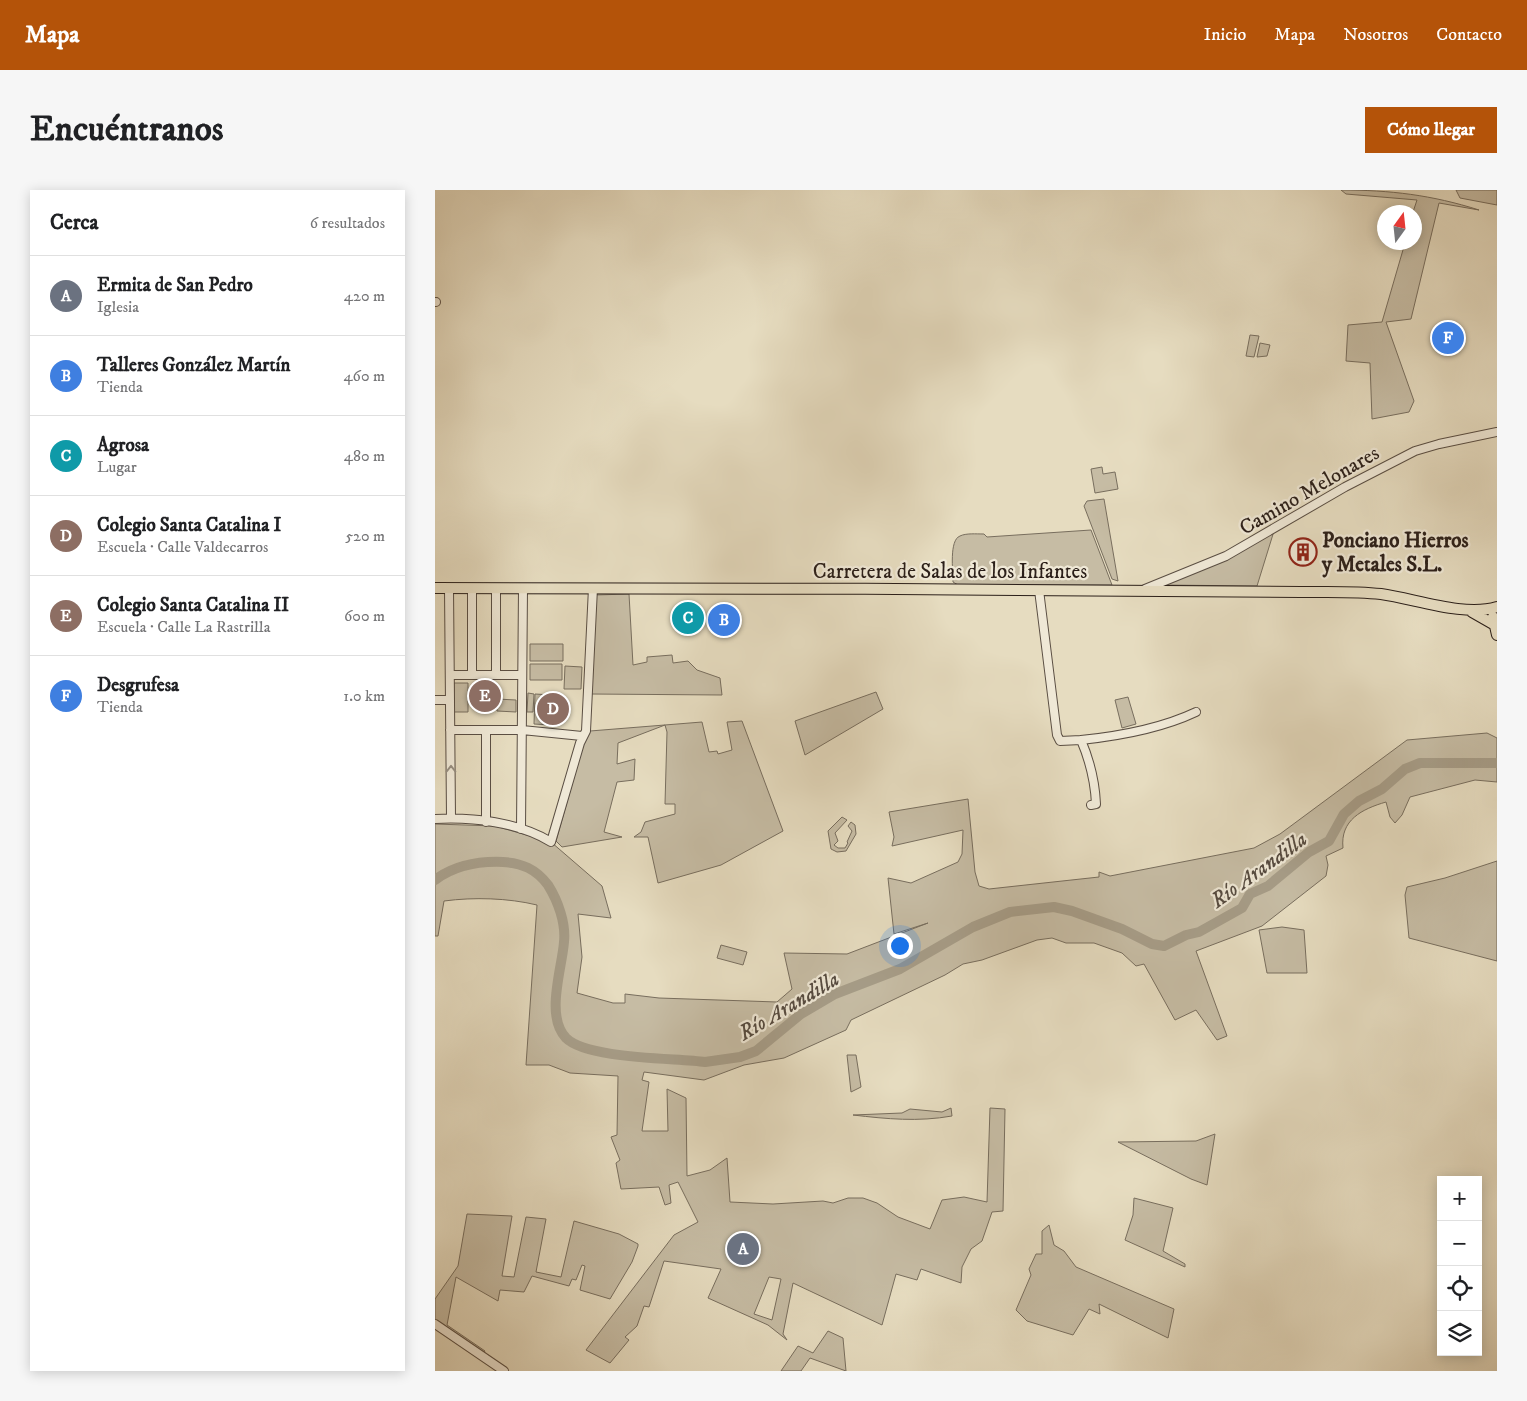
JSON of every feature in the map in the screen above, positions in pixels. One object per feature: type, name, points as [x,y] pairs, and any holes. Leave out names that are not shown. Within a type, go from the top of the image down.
[{"type":"main road","name":"Carretera de Salas de los Infantes","points":[[435,588],[1371,593],[1464,609],[1480,610],[1497,607]]},
{"type":"main road","points":[[1497,607],[1493,624],[1497,635]]},
{"type":"main road","name":"Carretera de Salas de los Infantes","points":[[1464,609],[1493,624]]},
{"type":"street","name":"Camino Melonares","points":[[1142,591],[1226,556],[1345,487],[1415,451],[1497,432]]},
{"type":"street","points":[[449,588],[451,818]]},
{"type":"street","points":[[472,588],[472,675]]},
{"type":"street","points":[[496,588],[496,675]]},
{"type":"street","points":[[521,829],[523,588]]},
{"type":"street","points":[[435,819],[451,818],[486,822],[538,834],[551,842],[582,736],[586,732],[593,588]]},
{"type":"street","points":[[1039,590],[1057,734],[1060,741],[1109,737],[1176,721],[1196,712]]},
{"type":"street","points":[[450,675],[522,676]]},
{"type":"street","points":[[435,700],[450,700]]},
{"type":"street","points":[[450,730],[522,730],[582,736]]},
{"type":"street","points":[[485,730],[486,822]]},
{"type":"street","points":[[1081,740],[1089,759],[1096,791],[1097,804],[1091,805]]},
{"type":"street","points":[[435,1324],[504,1371]]},
{"type":"shaded area","points":[[1341,190],[1411,194],[1479,210],[1439,203],[1411,319],[1386,322],[1414,401],[1409,412],[1372,419],[1370,363],[1346,361],[1348,325],[1382,322],[1403,250],[1422,250],[1422,205],[1415,205],[1417,200],[1346,194]]},
{"type":"shaded area","points":[[1456,190],[1497,190],[1497,205],[1460,198]]},
{"type":"shaded area","points":[[1250,335],[1259,336],[1254,357],[1246,356]]},
{"type":"shaded area","points":[[1260,343],[1270,345],[1267,356],[1257,357]]},
{"type":"shaded area","points":[[1102,467],[1103,474],[1115,472],[1118,489],[1095,493],[1091,469]]},
{"type":"shaded area","points":[[1104,499],[1118,581],[1112,579],[1084,506],[1087,501]]},
{"type":"shaded area","points":[[1091,530],[1112,585],[958,585],[953,582],[954,543],[962,535],[984,534],[987,537]]},
{"type":"shaded area","points":[[1274,531],[1257,586],[1163,585]]},
{"type":"shaded area","points":[[629,594],[633,665],[647,662],[647,657],[672,655],[673,663],[688,661],[697,670],[720,678],[722,695],[591,694],[595,595]]},
{"type":"shaded area","points":[[530,644],[563,644],[563,661],[530,661]]},
{"type":"shaded area","points":[[530,664],[562,664],[562,680],[530,680]]},
{"type":"shaded area","points":[[565,666],[582,667],[581,689],[564,689]]},
{"type":"shaded area","points":[[454,683],[468,683],[468,712],[454,712]]},
{"type":"shaded area","points":[[876,692],[883,709],[805,755],[795,721]]},
{"type":"shaded area","points":[[528,693],[534,694],[533,712],[527,712]]},
{"type":"shaded area","points":[[535,694],[552,695],[551,725],[534,724]]},
{"type":"shaded area","points":[[1128,697],[1136,724],[1122,728],[1115,700]]},
{"type":"shaded area","points":[[497,699],[516,700],[516,712],[497,711]]},
{"type":"shaded area","points":[[742,721],[783,831],[721,865],[658,883],[648,837],[634,837],[641,832],[645,822],[675,814],[675,804],[665,804],[667,732],[665,725],[618,743],[617,764],[635,759],[634,780],[617,782],[604,832],[622,837],[562,847],[556,841],[584,742],[590,731],[702,722],[709,752],[717,751],[718,754],[732,750],[727,722]]},
{"type":"shaded area","points":[[1487,733],[1497,738],[1497,782],[1475,780],[1410,797],[1402,815],[1395,823],[1390,817],[1386,802],[1361,812],[1354,817],[1345,830],[1343,848],[1326,856],[1328,865],[1326,876],[1262,926],[1196,951],[1227,1036],[1217,1040],[1196,1010],[1175,1020],[1144,964],[1136,966],[1122,953],[1094,943],[1066,943],[1052,938],[1037,940],[982,960],[963,964],[945,975],[851,1020],[846,1030],[784,1058],[744,1065],[704,1080],[644,1072],[642,1080],[649,1082],[642,1131],[668,1131],[667,1089],[686,1098],[687,1176],[710,1170],[727,1158],[730,1202],[773,1204],[823,1201],[833,1203],[848,1198],[863,1198],[877,1203],[898,1217],[930,1229],[942,1200],[964,1197],[987,1202],[990,1108],[1005,1109],[1003,1211],[992,1212],[982,1241],[971,1249],[962,1267],[961,1283],[921,1269],[917,1280],[896,1274],[882,1325],[793,1283],[783,1334],[787,1340],[768,1325],[708,1298],[721,1269],[664,1261],[649,1307],[644,1306],[637,1326],[625,1337],[629,1340],[610,1363],[586,1350],[674,1235],[698,1222],[678,1182],[669,1185],[671,1203],[665,1205],[659,1187],[621,1189],[616,1163],[620,1160],[611,1137],[617,1135],[618,1076],[570,1073],[549,1065],[526,1065],[537,905],[491,899],[444,901],[438,936],[435,936],[435,824],[495,826],[551,842],[602,886],[611,918],[578,914],[582,957],[577,993],[613,1003],[625,1003],[625,994],[659,998],[777,1002],[792,989],[784,953],[847,954],[928,923],[894,934],[888,878],[911,883],[958,862],[962,854],[963,830],[892,846],[894,837],[889,812],[968,799],[975,872],[979,886],[989,889],[1099,877],[1099,872],[1110,876],[1254,848],[1280,834],[1407,740]],"holes":[[[737,1242],[753,1244],[752,1254],[732,1251]],[[769,1277],[781,1279],[772,1320],[754,1314]]]},
{"type":"shaded area","points":[[842,817],[847,820],[835,833],[838,841],[834,845],[838,848],[845,848],[852,831],[848,826],[851,822],[855,825],[856,834],[846,851],[837,852],[831,849],[828,831]]},
{"type":"shaded area","points":[[1497,861],[1497,961],[1409,938],[1405,895],[1407,887],[1445,878]]},
{"type":"shaded area","points":[[1282,927],[1304,930],[1307,973],[1267,973],[1259,930]]},
{"type":"shaded area","points":[[721,945],[747,952],[743,965],[717,958]]},
{"type":"shaded area","points":[[847,1055],[856,1055],[861,1087],[851,1092]]},
{"type":"shaded area","points":[[951,1108],[952,1116],[927,1119],[890,1119],[853,1115],[902,1113],[910,1109],[942,1112]]},
{"type":"shaded area","points":[[1215,1134],[1207,1185],[1191,1179],[1118,1142],[1196,1141]]},
{"type":"shaded area","points":[[1134,1198],[1173,1208],[1163,1251],[1185,1264],[1185,1267],[1125,1240],[1133,1215]]},
{"type":"shaded area","points":[[467,1214],[512,1216],[502,1276],[514,1277],[526,1217],[546,1219],[536,1272],[561,1277],[574,1221],[619,1234],[638,1244],[638,1246],[632,1262],[610,1299],[580,1290],[585,1266],[582,1265],[576,1280],[572,1279],[569,1286],[532,1276],[524,1292],[500,1290],[498,1301],[456,1277],[447,1325],[485,1351],[483,1354],[435,1321],[435,1299],[458,1266]]},
{"type":"shaded area","points":[[1049,1225],[1054,1245],[1064,1251],[1076,1267],[1174,1309],[1168,1338],[1099,1304],[1100,1314],[1089,1309],[1073,1335],[1027,1321],[1016,1310],[1031,1275],[1029,1269],[1036,1254],[1042,1254],[1042,1231]]},
{"type":"shaded area","points":[[828,1331],[843,1338],[846,1371],[810,1358],[801,1371],[781,1371],[798,1346],[813,1353]]},
{"type":"waterway","name":"Río Arandilla","points":[[435,880],[459,867],[485,862],[516,864],[528,868],[539,875],[548,885],[555,898],[562,920],[564,942],[556,992],[556,1005],[560,1029],[566,1038],[577,1045],[611,1054],[705,1062],[740,1057],[756,1051],[801,1014],[835,994],[900,969],[973,927],[1010,912],[1054,907],[1072,911],[1122,929],[1152,944],[1164,946],[1186,935],[1199,932],[1242,908],[1250,894],[1268,886],[1309,852],[1329,841],[1344,814],[1359,801],[1382,789],[1405,769],[1420,763],[1497,763]]},
{"type":"place","name":"Desgrufesa","points":[[1448,338]]},
{"type":"place","name":"Ponciano Hierros y Metales S.L.","points":[[1303,552]]},
{"type":"place","name":"Agrosa","points":[[688,618]]},
{"type":"place","name":"Talleres González Martín","points":[[724,620]]},
{"type":"place","name":"Colegio Santa Catalina II","points":[[485,696]]},
{"type":"place","name":"Colegio Santa Catalina I","points":[[553,709]]},
{"type":"place","name":"Ermita de San Pedro","points":[[743,1249]]}]
